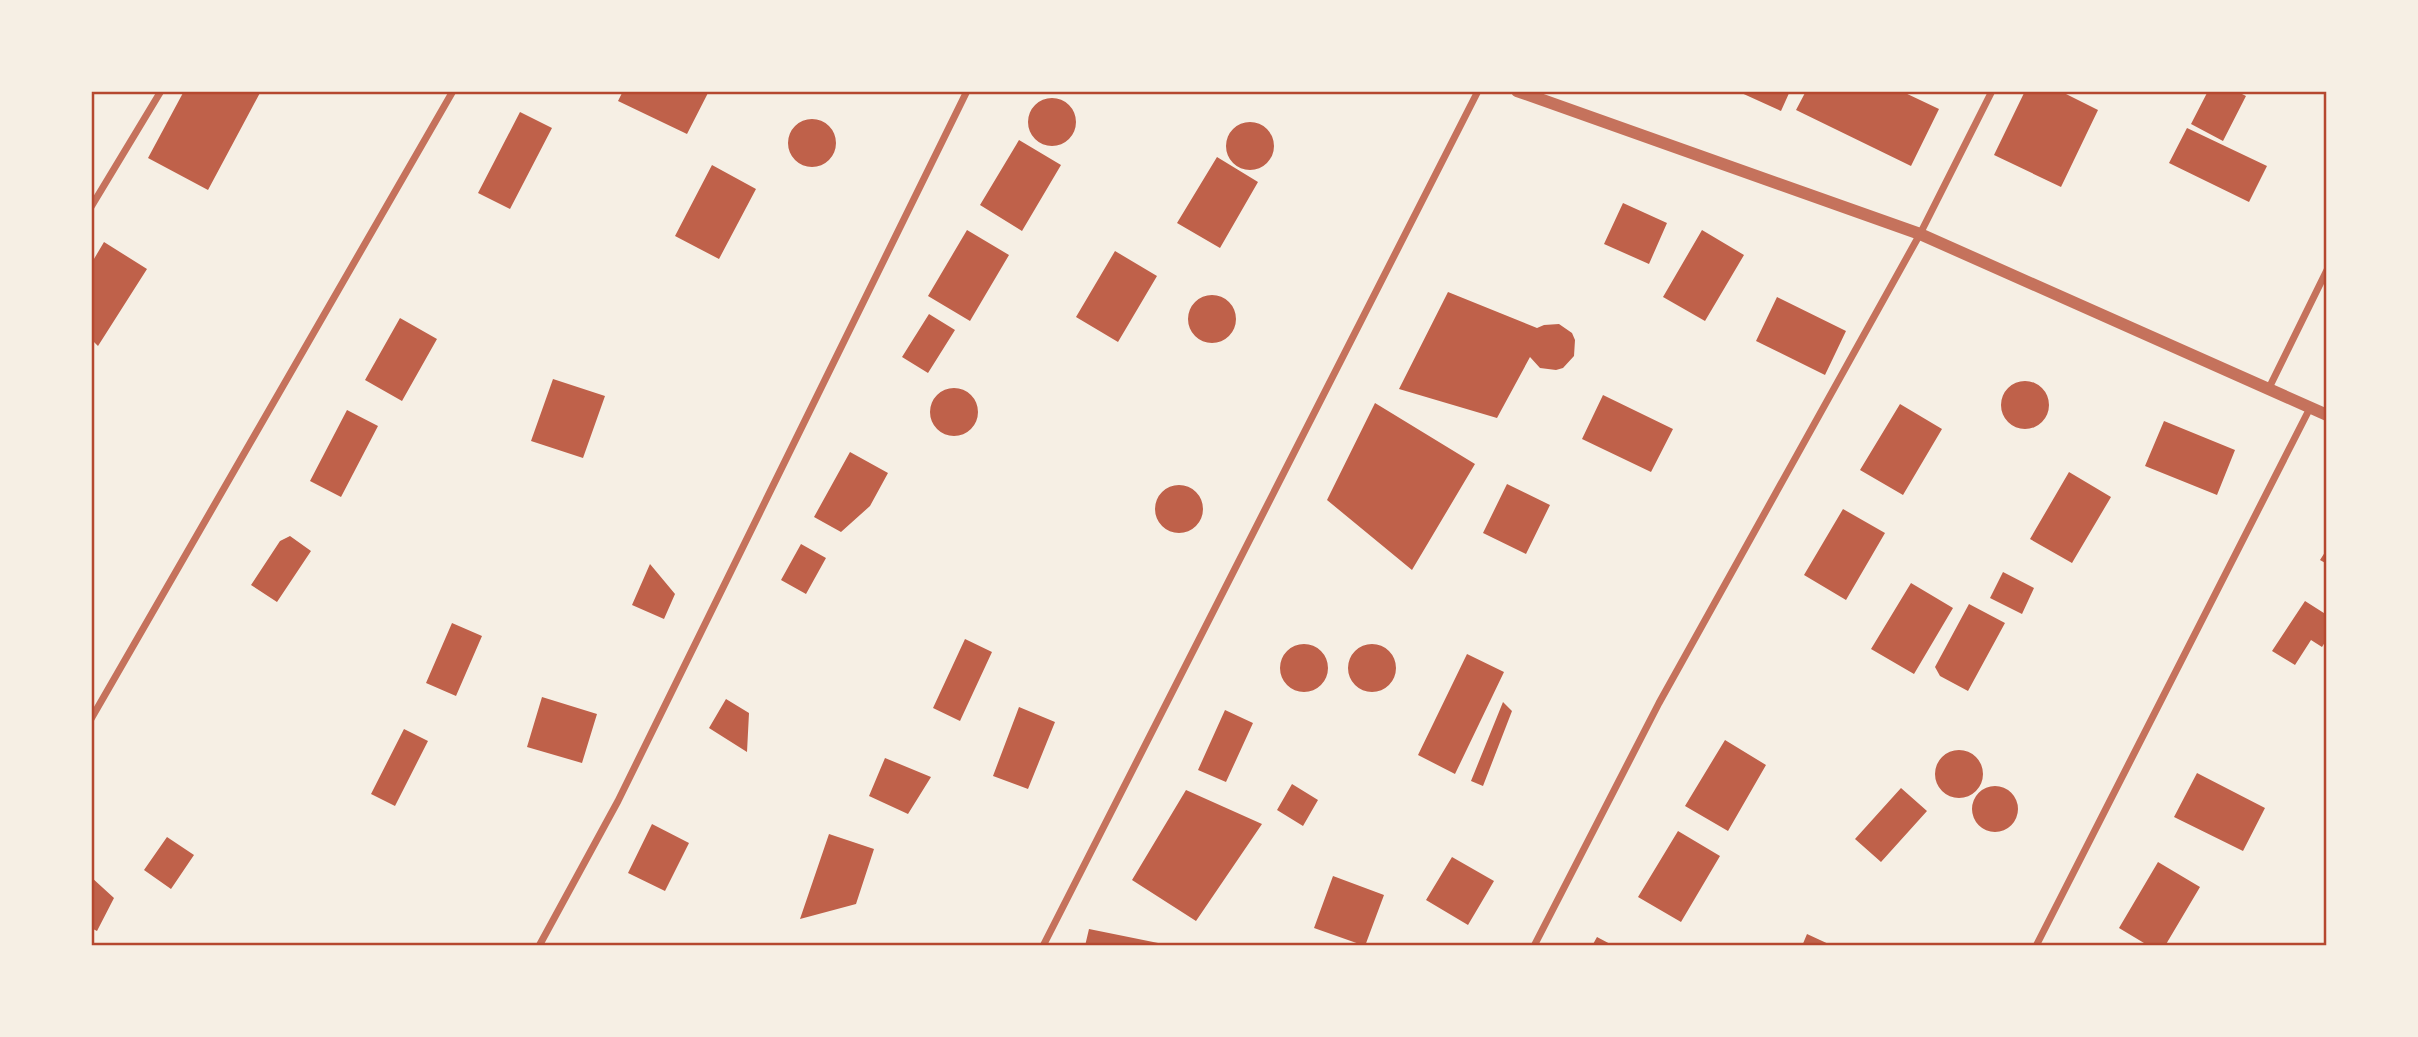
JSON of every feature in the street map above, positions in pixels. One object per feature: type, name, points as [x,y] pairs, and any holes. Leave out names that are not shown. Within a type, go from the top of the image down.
[{"type":"street","points":[[91,207],[161,91]]},
{"type":"street","points":[[91,719],[453,91]]},
{"type":"street","points":[[539,946],[618,801],[967,91]]},
{"type":"street","points":[[1043,946],[1478,91]]},
{"type":"street","points":[[1517,91],[1538,94],[1920,234],[2327,415]]},
{"type":"street","points":[[1534,946],[1659,703],[1920,234],[1992,91]]},
{"type":"street","points":[[2268,390],[2327,270]]},
{"type":"street","points":[[2036,946],[2310,408]]},
{"type":"building","points":[[184,91],[261,91],[208,190],[148,158]]},
{"type":"building","points":[[623,91],[709,91],[687,134],[618,101]]},
{"type":"building","points":[[1737,91],[1790,91],[1781,111]]},
{"type":"building","points":[[1806,91],[1901,91],[1939,109],[1911,166],[1796,110]]},
{"type":"building","points":[[2025,91],[2060,91],[2098,110],[2061,187],[1994,155]]},
{"type":"building","points":[[2208,91],[2236,91],[2246,96],[2223,141],[2191,124]]},
{"type":"building","points":[[1052,98],[1069,105],[1076,122],[1069,139],[1052,146],[1035,139],[1028,122],[1035,105]]},
{"type":"building","points":[[520,112],[552,128],[510,209],[478,193]]},
{"type":"building","points":[[812,119],[829,126],[836,143],[829,160],[812,167],[795,160],[788,143],[795,126]]},
{"type":"building","points":[[1250,122],[1267,129],[1274,146],[1267,163],[1250,170],[1233,163],[1226,146],[1233,129]]},
{"type":"building","points":[[2187,128],[2267,166],[2249,202],[2169,163]]},
{"type":"building","points":[[1019,140],[1061,165],[1022,231],[980,205]]},
{"type":"building","points":[[1217,157],[1258,182],[1220,248],[1177,223]]},
{"type":"building","points":[[712,165],[756,189],[719,259],[675,236]]},
{"type":"building","points":[[1623,203],[1667,223],[1649,264],[1604,244]]},
{"type":"building","points":[[967,230],[1009,255],[970,321],[928,296]]},
{"type":"building","points":[[1702,230],[1744,255],[1705,321],[1663,297]]},
{"type":"building","points":[[104,242],[147,269],[98,346],[91,339],[91,264]]},
{"type":"building","points":[[1115,251],[1157,276],[1118,342],[1076,317]]},
{"type":"building","points":[[1448,292],[1537,328],[1559,324],[1572,333],[1575,340],[1574,356],[1563,368],[1556,370],[1540,368],[1530,357],[1497,418],[1399,389]]},
{"type":"building","points":[[1212,295],[1229,302],[1236,319],[1229,336],[1212,343],[1195,336],[1188,319],[1195,302]]},
{"type":"building","points":[[1777,297],[1846,331],[1825,375],[1756,341]]},
{"type":"building","points":[[929,314],[955,330],[928,373],[902,357]]},
{"type":"building","points":[[400,318],[437,339],[402,401],[365,380]]},
{"type":"building","points":[[553,379],[605,396],[583,458],[531,441]]},
{"type":"building","points":[[2025,381],[2042,388],[2049,405],[2042,422],[2025,429],[2008,422],[2001,405],[2008,388]]},
{"type":"building","points":[[954,388],[971,395],[978,412],[971,429],[954,436],[937,429],[930,412],[937,395]]},
{"type":"building","points":[[1603,395],[1673,429],[1651,472],[1582,439]]},
{"type":"building","points":[[1375,403],[1475,464],[1412,570],[1327,500]]},
{"type":"building","points":[[1900,404],[1942,429],[1903,495],[1860,470]]},
{"type":"building","points":[[347,410],[378,426],[341,497],[310,481]]},
{"type":"building","points":[[2164,421],[2235,450],[2217,495],[2145,466]]},
{"type":"building","points":[[850,452],[888,473],[870,506],[841,532],[814,517]]},
{"type":"building","points":[[2069,472],[2111,497],[2072,563],[2030,539]]},
{"type":"building","points":[[1507,484],[1550,505],[1526,554],[1483,533]]},
{"type":"building","points":[[1179,485],[1196,492],[1203,509],[1196,526],[1179,533],[1162,526],[1155,509],[1162,492]]},
{"type":"building","points":[[1843,509],[1885,533],[1846,600],[1804,575]]},
{"type":"building","points":[[290,536],[311,551],[277,602],[251,585],[280,541]]},
{"type":"building","points":[[801,544],[826,558],[806,594],[781,580]]},
{"type":"building","points":[[2327,549],[2327,564],[2320,560]]},
{"type":"building","points":[[650,564],[675,594],[664,619],[632,605]]},
{"type":"building","points":[[2003,572],[2034,588],[2022,614],[1990,598]]},
{"type":"building","points":[[1911,583],[1953,608],[1914,674],[1871,649]]},
{"type":"building","points":[[2305,601],[2327,615],[2327,639],[2322,647],[2311,640],[2295,665],[2272,651]]},
{"type":"building","points":[[1969,604],[2005,623],[1968,691],[1940,676],[1935,667]]},
{"type":"building","points":[[452,623],[482,636],[456,696],[426,683]]},
{"type":"building","points":[[965,639],[992,652],[960,721],[933,708]]},
{"type":"building","points":[[1304,644],[1321,651],[1328,668],[1321,685],[1304,692],[1287,685],[1280,668],[1287,651]]},
{"type":"building","points":[[1372,644],[1389,651],[1396,668],[1389,685],[1372,692],[1355,685],[1348,668],[1355,651]]},
{"type":"building","points":[[1467,654],[1504,672],[1455,774],[1418,755]]},
{"type":"building","points":[[542,697],[597,714],[582,763],[527,747]]},
{"type":"building","points":[[726,699],[749,713],[747,752],[709,728]]},
{"type":"building","points":[[1503,702],[1512,711],[1483,786],[1471,781]]},
{"type":"building","points":[[1019,707],[1055,722],[1028,789],[993,776]]},
{"type":"building","points":[[1225,710],[1253,723],[1226,782],[1198,770]]},
{"type":"building","points":[[404,729],[428,741],[395,806],[371,794]]},
{"type":"building","points":[[1725,740],[1766,765],[1728,831],[1685,806]]},
{"type":"building","points":[[1959,750],[1976,757],[1983,774],[1976,791],[1959,798],[1942,791],[1935,774],[1942,757]]},
{"type":"building","points":[[885,758],[931,777],[908,814],[869,796]]},
{"type":"building","points":[[2197,773],[2265,808],[2243,851],[2174,817]]},
{"type":"building","points":[[1292,784],[1318,800],[1303,826],[1277,810]]},
{"type":"building","points":[[1995,786],[2012,792],[2018,809],[2012,826],[1995,832],[1978,826],[1972,809],[1978,792]]},
{"type":"building","points":[[1901,788],[1927,811],[1881,862],[1855,839]]},
{"type":"building","points":[[1186,790],[1262,824],[1196,921],[1132,880]]},
{"type":"building","points":[[652,824],[689,843],[665,891],[628,873]]},
{"type":"building","points":[[1678,831],[1720,856],[1681,922],[1638,897]]},
{"type":"building","points":[[829,834],[874,849],[856,904],[800,919]]},
{"type":"building","points":[[167,837],[194,855],[171,889],[144,870]]},
{"type":"building","points":[[1452,857],[1494,881],[1468,925],[1426,900]]},
{"type":"building","points":[[2158,862],[2200,887],[2165,946],[2149,946],[2119,928]]},
{"type":"building","points":[[1333,876],[1384,895],[1365,946],[1314,928]]},
{"type":"building","points":[[91,877],[114,898],[97,931],[91,928]]},
{"type":"building","points":[[1089,929],[1168,945],[1168,946],[1085,946]]},
{"type":"building","points":[[1807,934],[1833,946],[1802,946]]},
{"type":"building","points":[[1597,937],[1614,946],[1592,946]]}]
